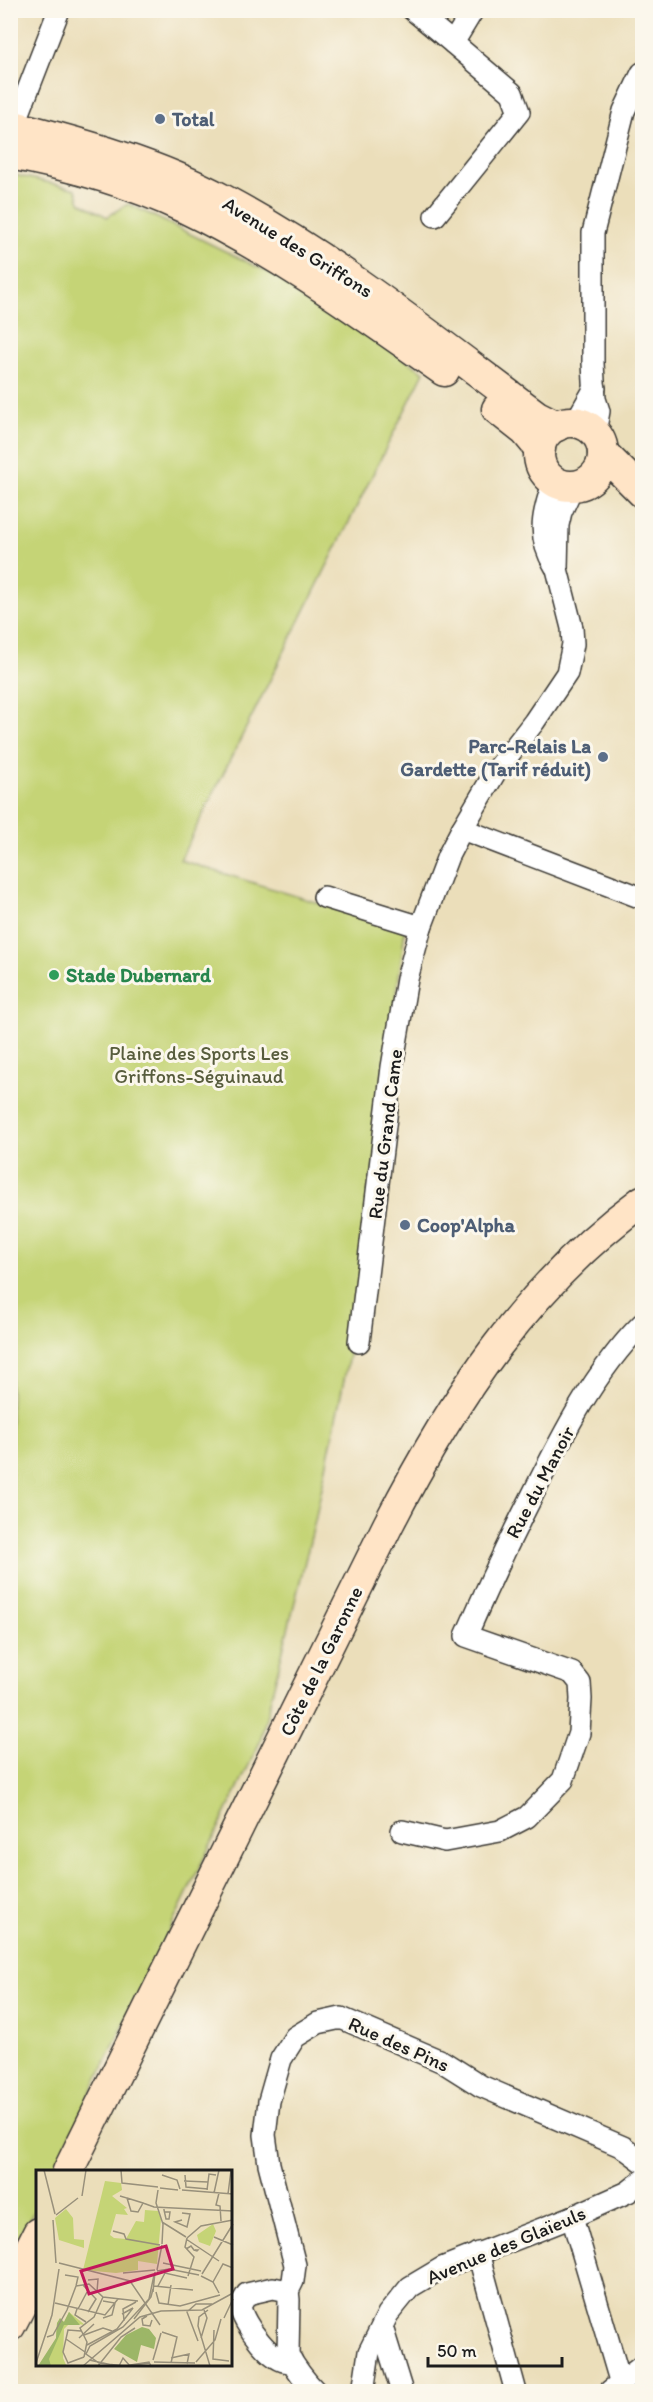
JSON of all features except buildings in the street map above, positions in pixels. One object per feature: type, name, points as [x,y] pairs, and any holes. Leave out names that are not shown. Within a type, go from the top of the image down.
[{"type":"main road","name":"Avenue des Griffons","points":[[12,135],[121,155],[175,176],[223,199],[343,272],[537,416],[574,454],[642,498]]},
{"type":"main road","name":"Avenue des Griffons","points":[[574,454],[642,492]]},
{"type":"main road","name":"Côte de la Garonne","points":[[68,2170],[388,1525],[417,1469],[458,1399],[506,1333],[561,1272],[621,1216],[642,1201]]},
{"type":"main road","name":"Côte de la Garonne","points":[[87,2170],[432,1477],[473,1408],[521,1342],[574,1282],[642,1223]]},
{"type":"main road","points":[[10,2288],[36,2237]]},
{"type":"main road","points":[[10,2326],[36,2276]]},
{"type":"street","points":[[12,135],[59,10]]},
{"type":"street","points":[[413,10],[512,93],[519,112],[435,216]]},
{"type":"street","points":[[453,43],[473,10]]},
{"type":"street","name":"Rue du Grand Came","points":[[359,1342],[392,1067],[407,979],[421,927],[448,856],[462,829],[496,771],[534,722],[567,673],[573,644],[572,628],[557,569],[546,551],[543,538],[544,507],[598,411],[595,388],[593,233],[624,111],[642,73]]},
{"type":"street","points":[[462,829],[642,898]]},
{"type":"street","points":[[324,897],[421,927]]},
{"type":"street","name":"Rue du Manoir","points":[[402,1831],[445,1841],[500,1831],[527,1817],[562,1780],[579,1733],[580,1683],[572,1673],[466,1636],[486,1589],[544,1470],[592,1385],[642,1324]]},
{"type":"street","name":"Rue des Pins","points":[[292,2361],[288,2355],[288,2291],[293,2281],[295,2265],[269,2164],[265,2135],[269,2101],[281,2059],[295,2037],[318,2023],[341,2018],[443,2062],[481,2086],[623,2147],[642,2161]]},
{"type":"street","name":"Avenue des Glaïeuls","points":[[363,2391],[369,2352],[388,2314],[410,2287],[442,2268],[572,2217],[628,2192],[642,2181]]},
{"type":"street","points":[[572,2217],[615,2387],[642,2366]]},
{"type":"street","points":[[478,2253],[516,2391]]},
{"type":"street","points":[[288,2291],[273,2288],[252,2291],[246,2294],[240,2306],[244,2319],[268,2350],[278,2360],[286,2363],[292,2361],[300,2376],[316,2391]]},
{"type":"street","points":[[382,2327],[402,2391]]},
{"type":"green space","name":"Plaine des Sports Les Griffons-Séguinaud","points":[[11,174],[76,189],[80,202],[107,217],[128,204],[131,205],[288,282],[424,372],[180,860],[405,930],[352,1341],[315,1521],[260,1742],[53,2170],[36,2170],[36,2206],[11,2260]]},
{"type":"place","name":"Total","points":[[160,119]]},
{"type":"place","name":"Parc-Relais La Gardette (Tarif réduit)","points":[[603,757]]},
{"type":"place","name":"Stade Dubernard","points":[[54,975]]},
{"type":"place","name":"Coop'Alpha","points":[[405,1225]]}]
